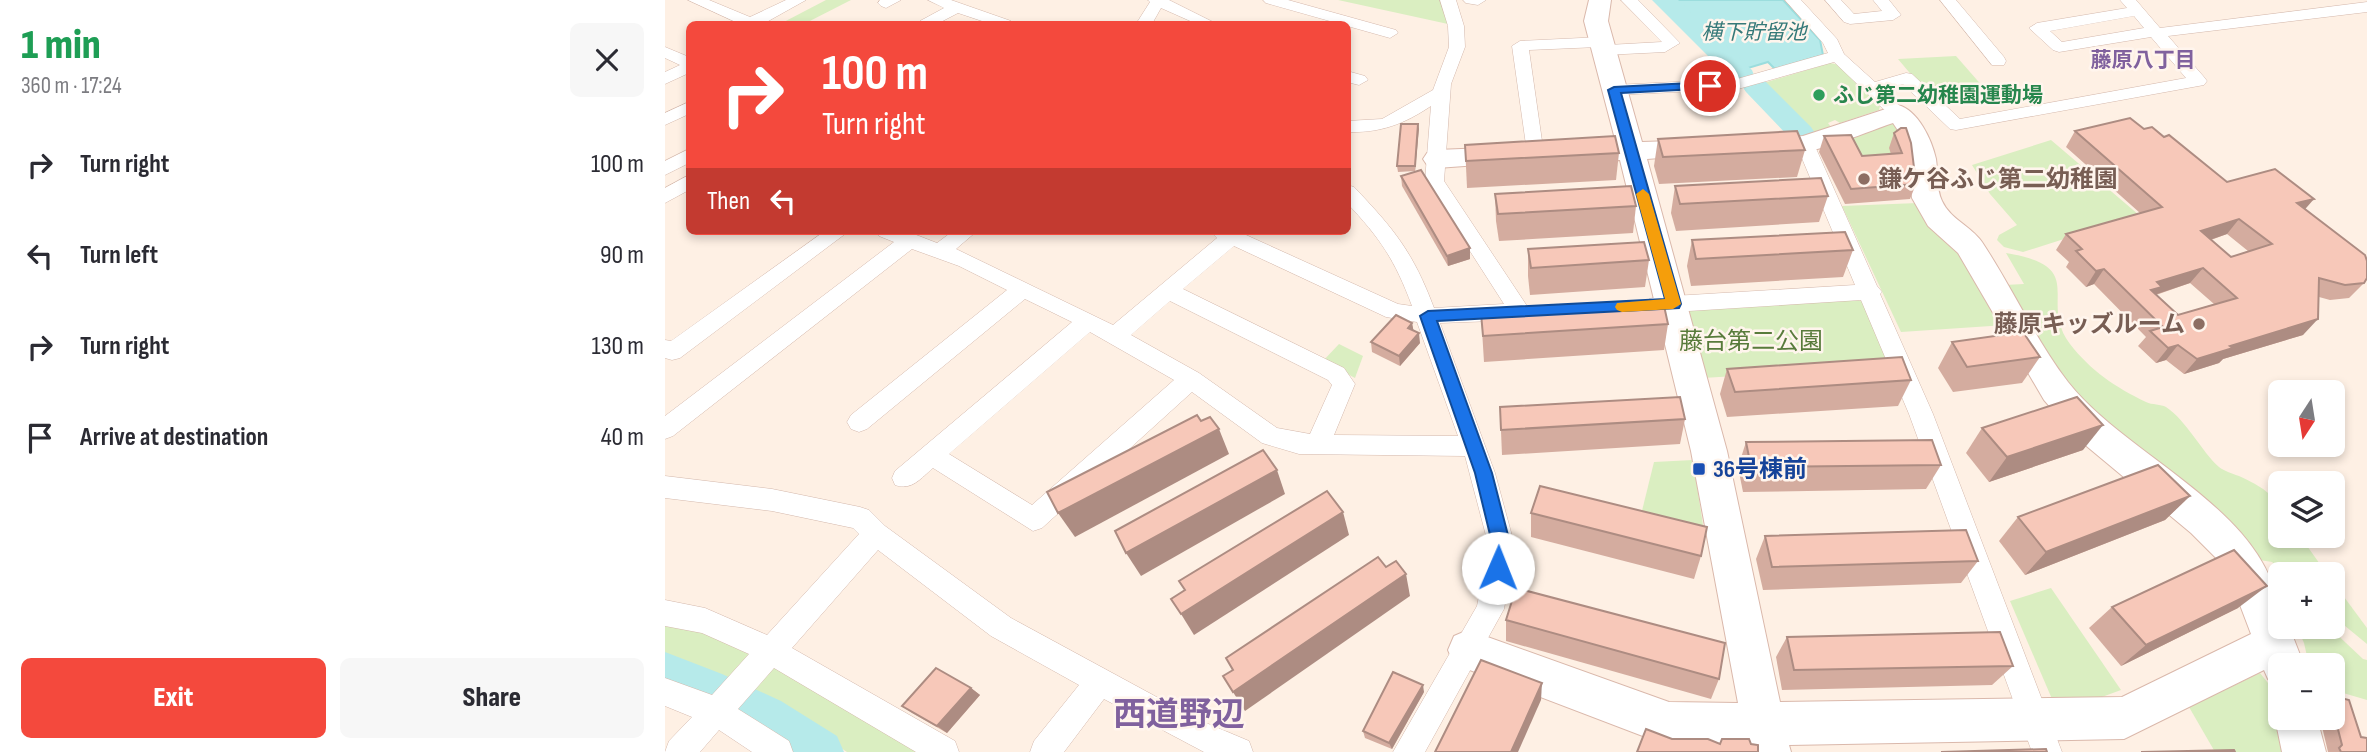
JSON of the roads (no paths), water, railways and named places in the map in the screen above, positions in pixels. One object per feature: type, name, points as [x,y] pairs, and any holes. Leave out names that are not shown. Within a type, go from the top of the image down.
[{"type":"street","points":[[696,0],[746,21]]},
{"type":"street","points":[[758,21],[798,0]]},
{"type":"street","points":[[936,0],[996,21]]},
{"type":"street","points":[[934,21],[990,0]]},
{"type":"street","points":[[1146,21],[1157,0],[1202,21]]},
{"type":"street","points":[[1271,0],[1347,21]]},
{"type":"street","points":[[1234,235],[1394,311],[1428,316],[1527,311],[1434,181],[1440,93],[1457,47],[1456,26],[1448,0]]},
{"type":"street","points":[[1471,0],[1478,0]]},
{"type":"street","points":[[1588,0],[1600,0],[1595,21],[1673,304],[1709,451],[1767,738]]},
{"type":"street","points":[[1535,155],[1520,46],[1665,47],[1672,43],[1629,0]]},
{"type":"street","points":[[1793,0],[1831,43],[1837,56],[1898,113],[1912,131],[1922,157],[1926,198],[1932,209],[1938,219],[1969,246],[2056,391],[2090,429],[2204,521],[2244,565],[2279,653]]},
{"type":"street","points":[[1833,0],[1850,19],[1893,15],[1881,0]]},
{"type":"street","points":[[1948,0],[1999,61]]},
{"type":"street","points":[[1872,88],[1906,79],[1956,125],[2198,81],[2155,32],[2132,6],[2037,28],[2059,47],[2155,32],[2367,7]]},
{"type":"street","points":[[1351,22],[1390,33]]},
{"type":"street","points":[[665,52],[686,63]]},
{"type":"street","points":[[1614,90],[1746,82],[1837,56]]},
{"type":"street","points":[[665,79],[686,67]]},
{"type":"street","points":[[1351,126],[1367,127],[1396,121],[1440,93]]},
{"type":"street","points":[[665,120],[686,109]]},
{"type":"street","points":[[1437,159],[1805,144],[1898,113]]},
{"type":"street","points":[[1805,144],[1871,292],[1956,503],[2040,735]]},
{"type":"street","points":[[665,170],[686,157]]},
{"type":"street","points":[[665,170],[686,178]]},
{"type":"street","points":[[665,197],[686,181]]},
{"type":"street","points":[[1351,195],[1386,232],[1410,272],[1483,473],[1502,547],[1490,609],[1408,752]]},
{"type":"street","points":[[665,348],[672,352],[833,235]]},
{"type":"street","points":[[897,235],[941,250],[1088,321],[1191,379],[1270,436],[1299,444],[1473,446]]},
{"type":"street","points":[[941,250],[962,235]]},
{"type":"street","points":[[1115,336],[1228,235]]},
{"type":"street","points":[[665,429],[910,240]]},
{"type":"street","points":[[859,422],[1023,289]]},
{"type":"street","points":[[1168,291],[1336,374],[1343,384],[1318,444]]},
{"type":"street","points":[[1632,306],[1871,292]]},
{"type":"street","points":[[904,478],[1088,321]]},
{"type":"street","points":[[932,455],[1033,520],[1191,379]]},
{"type":"street","points":[[665,487],[772,500],[860,518],[876,534],[1001,627],[1099,682],[1238,752]]},
{"type":"street","points":[[680,752],[876,534]]},
{"type":"street","points":[[665,613],[705,621],[770,650],[944,752]]},
{"type":"street","points":[[1468,650],[1669,724],[1767,738],[2040,735],[2124,718],[2268,659]]},
{"type":"street","points":[[1045,752],[1099,682]]},
{"type":"street","points":[[665,691],[725,700],[778,752]]},
{"type":"street","points":[[2299,730],[2304,752]]},
{"type":"water","name":"横下貯留池","points":[[1671,0],[1783,0],[1820,40],[1823,55],[1775,69],[1768,62],[1745,69]]},
{"type":"waterway","points":[[1664,0],[1743,76]]},
{"type":"waterway","points":[[1755,86],[1801,133]]},
{"type":"waterway","points":[[665,673],[746,707],[821,752]]},
{"type":"place","name":"ふじ第二幼稚園運動場","points":[[1819,95]]},
{"type":"place","name":"鎌ケ谷ふじ第二幼稚園","points":[[1864,179]]},
{"type":"place","name":"藤原キッズルーム","points":[[2199,324]]},
{"type":"place","name":"36号棟前","points":[[1699,469]]},
{"type":"district","name":"藤原八丁目","points":[[2143,60]]},
{"type":"district","name":"西道野辺","points":[[1179,715]]},
{"type":"park label","name":"藤台第二公園","points":[[1751,341]]}]
